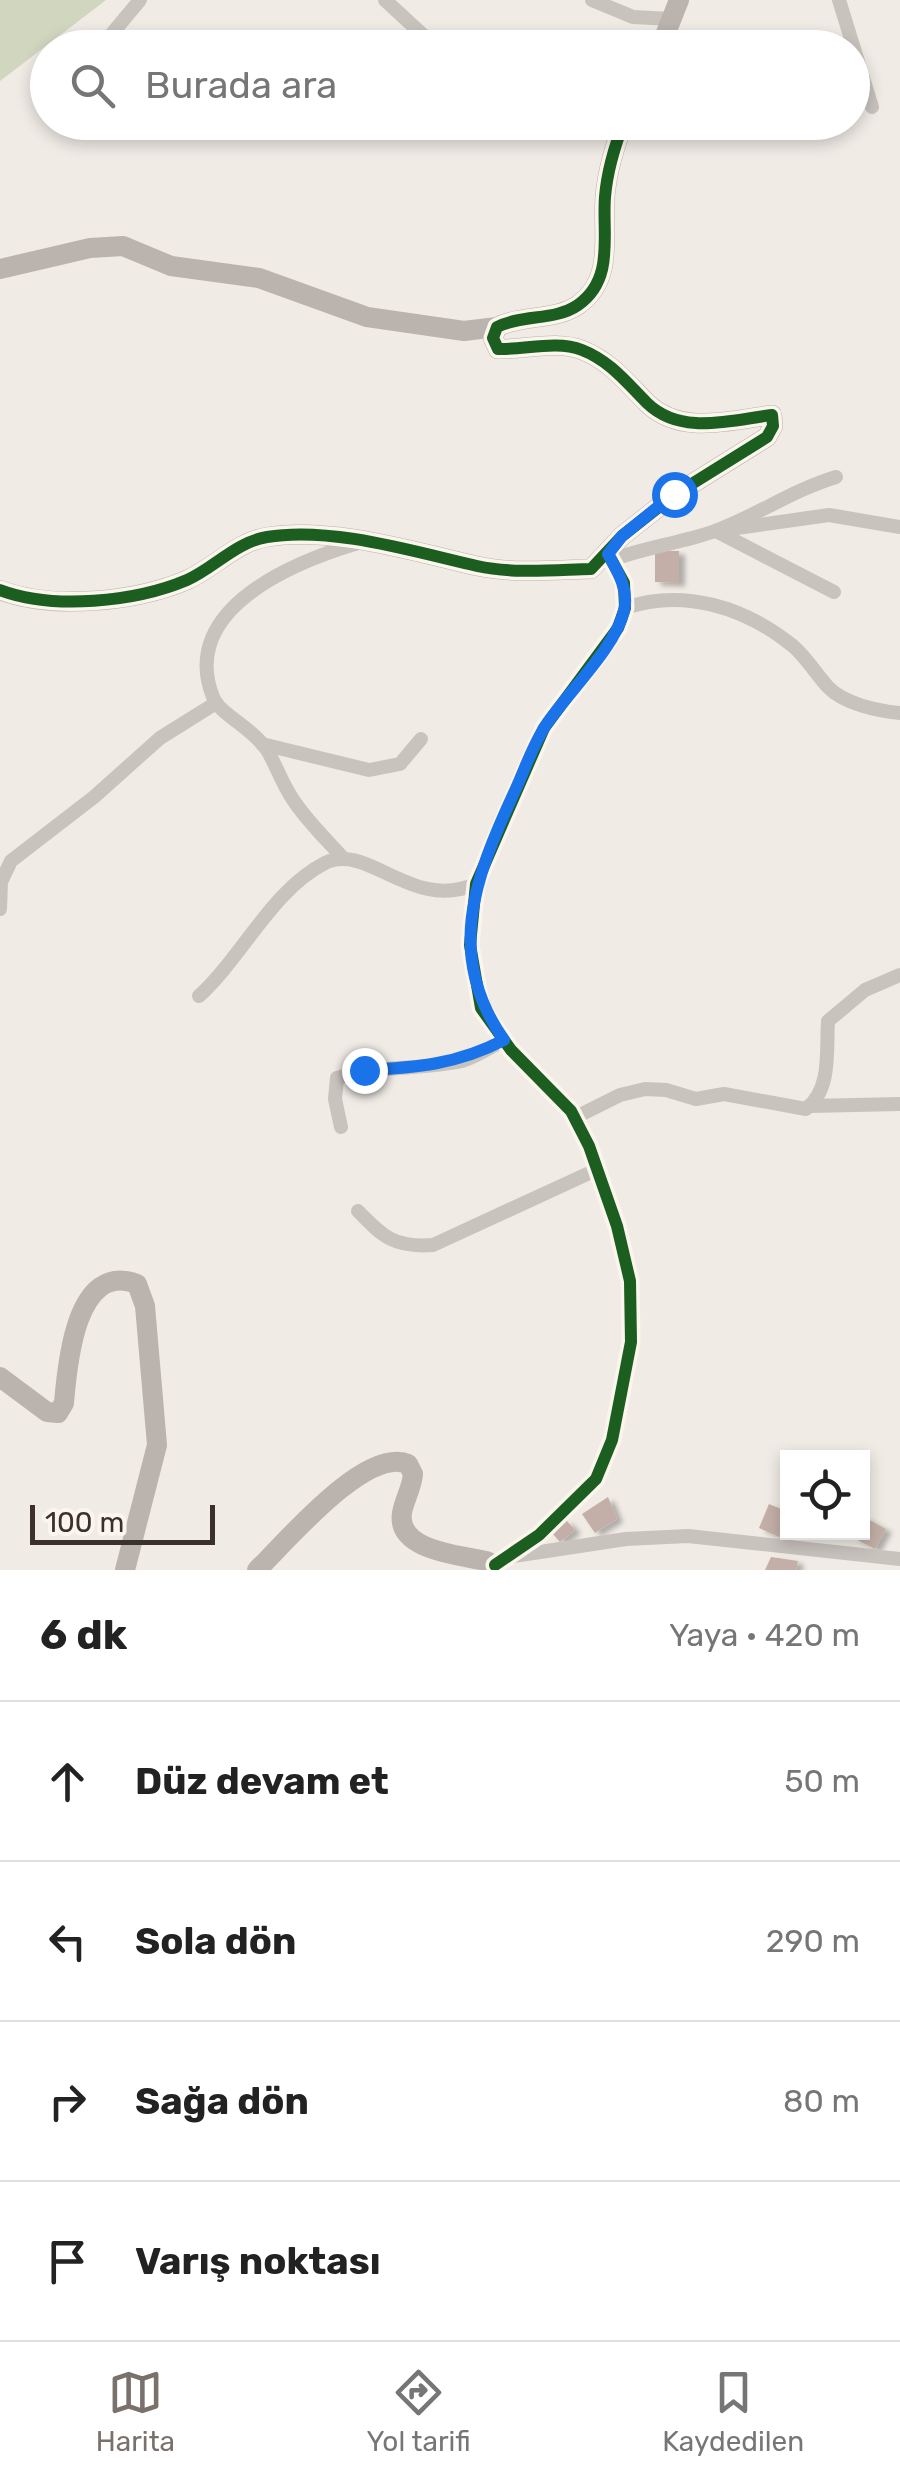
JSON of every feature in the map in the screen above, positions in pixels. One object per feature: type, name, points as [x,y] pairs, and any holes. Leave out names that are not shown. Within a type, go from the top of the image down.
[{"type":"street","points":[[115,30],[140,0]]},
{"type":"street","points":[[385,0],[418,30]]},
{"type":"street","points":[[592,0],[634,16],[675,9]]},
{"type":"street","points":[[839,0],[848,30]]},
{"type":"street","points":[[870,101],[872,108]]},
{"type":"street","points":[[0,268],[90,248],[122,246],[171,266],[259,278],[367,316],[464,331],[496,327],[519,316],[559,313],[578,305],[592,290],[604,268],[605,197],[619,140]]},
{"type":"street","points":[[496,327],[493,338],[498,348],[565,346],[581,350],[609,364],[650,406],[690,422],[730,425],[772,416],[774,426],[767,436],[702,474],[622,536],[609,557]]},
{"type":"street","points":[[0,590],[18,597],[55,600],[136,593],[192,578],[209,563],[266,537],[410,546],[479,566],[592,569],[609,557],[715,531],[836,477]]},
{"type":"street","points":[[715,531],[753,529],[817,515],[868,518],[900,527]]},
{"type":"street","points":[[715,531],[834,592]]},
{"type":"street","points":[[342,857],[292,799],[262,744],[246,724],[222,711],[216,703],[208,675],[207,648],[227,613],[271,576],[362,542]]},
{"type":"street","points":[[499,1564],[539,1535],[596,1478],[612,1440],[631,1342],[630,1281],[618,1226],[598,1169],[574,1118],[504,1040],[482,1008],[475,988],[470,945],[476,884],[544,728],[618,628],[625,608],[624,584],[609,557]]},
{"type":"street","points":[[625,608],[653,598],[695,599],[744,616],[794,646],[832,692],[877,711],[900,714]]},
{"type":"street","points":[[0,909],[2,882],[11,861],[94,797],[160,738],[216,703]]},
{"type":"street","points":[[262,744],[368,770],[400,764],[421,739]]},
{"type":"street","points":[[200,996],[295,887],[322,865],[342,857],[366,862],[392,879],[432,890],[459,892],[476,884]]},
{"type":"street","points":[[810,1106],[826,1074],[828,1021],[865,990],[900,975]]},
{"type":"street","points":[[341,1127],[335,1099],[337,1078],[364,1070],[420,1068],[466,1060],[504,1040]]},
{"type":"street","points":[[574,1118],[620,1095],[645,1089],[666,1090],[696,1099],[724,1094],[790,1110],[900,1104]]},
{"type":"street","points":[[358,1210],[386,1240],[406,1247],[433,1245],[598,1169]]},
{"type":"street","points":[[0,1377],[47,1412],[58,1413],[64,1403],[73,1327],[80,1314],[110,1284],[121,1280],[137,1284],[146,1306],[157,1444],[125,1570]]},
{"type":"street","points":[[257,1570],[356,1477],[390,1460],[408,1464],[413,1474],[402,1514],[402,1527],[409,1536],[421,1545],[499,1564],[626,1539],[688,1536],[900,1559]]},
{"type":"green space","points":[[0,0],[106,0],[67,30],[30,30],[30,58],[0,81]]},
{"type":"building","points":[[655,551],[679,551],[679,583],[655,582]]},
{"type":"building","points":[[608,1497],[617,1519],[595,1533],[582,1514]]},
{"type":"building","points":[[769,1504],[780,1509],[780,1537],[759,1528]]},
{"type":"building","points":[[566,1520],[575,1530],[560,1542],[552,1533]]},
{"type":"building","points":[[870,1520],[886,1529],[875,1549],[858,1540],[870,1540]]},
{"type":"building","points":[[771,1557],[798,1561],[796,1570],[765,1570]]},
{"type":"cycle path","points":[[0,590],[69,601],[143,594],[187,580],[256,540],[292,535],[373,542],[491,568],[591,569],[622,536],[674,495],[767,437],[773,426],[772,415],[707,423],[675,420],[647,403],[601,360],[572,347],[498,349],[493,338],[497,327],[569,310],[590,294],[597,282],[604,255],[605,197],[618,140]]},
{"type":"cycle path","points":[[495,1565],[539,1535],[596,1479],[612,1440],[631,1342],[630,1281],[617,1226],[589,1146],[571,1111],[511,1050],[481,1008],[470,945],[476,884],[544,728],[618,628],[625,608],[624,583],[608,554]]},
{"type":"route","points":[[364,1070],[420,1068],[466,1060],[504,1040],[482,1008],[475,988],[470,945],[476,884],[544,728],[618,628],[625,608],[624,584],[608,554],[622,536],[674,494]]}]
